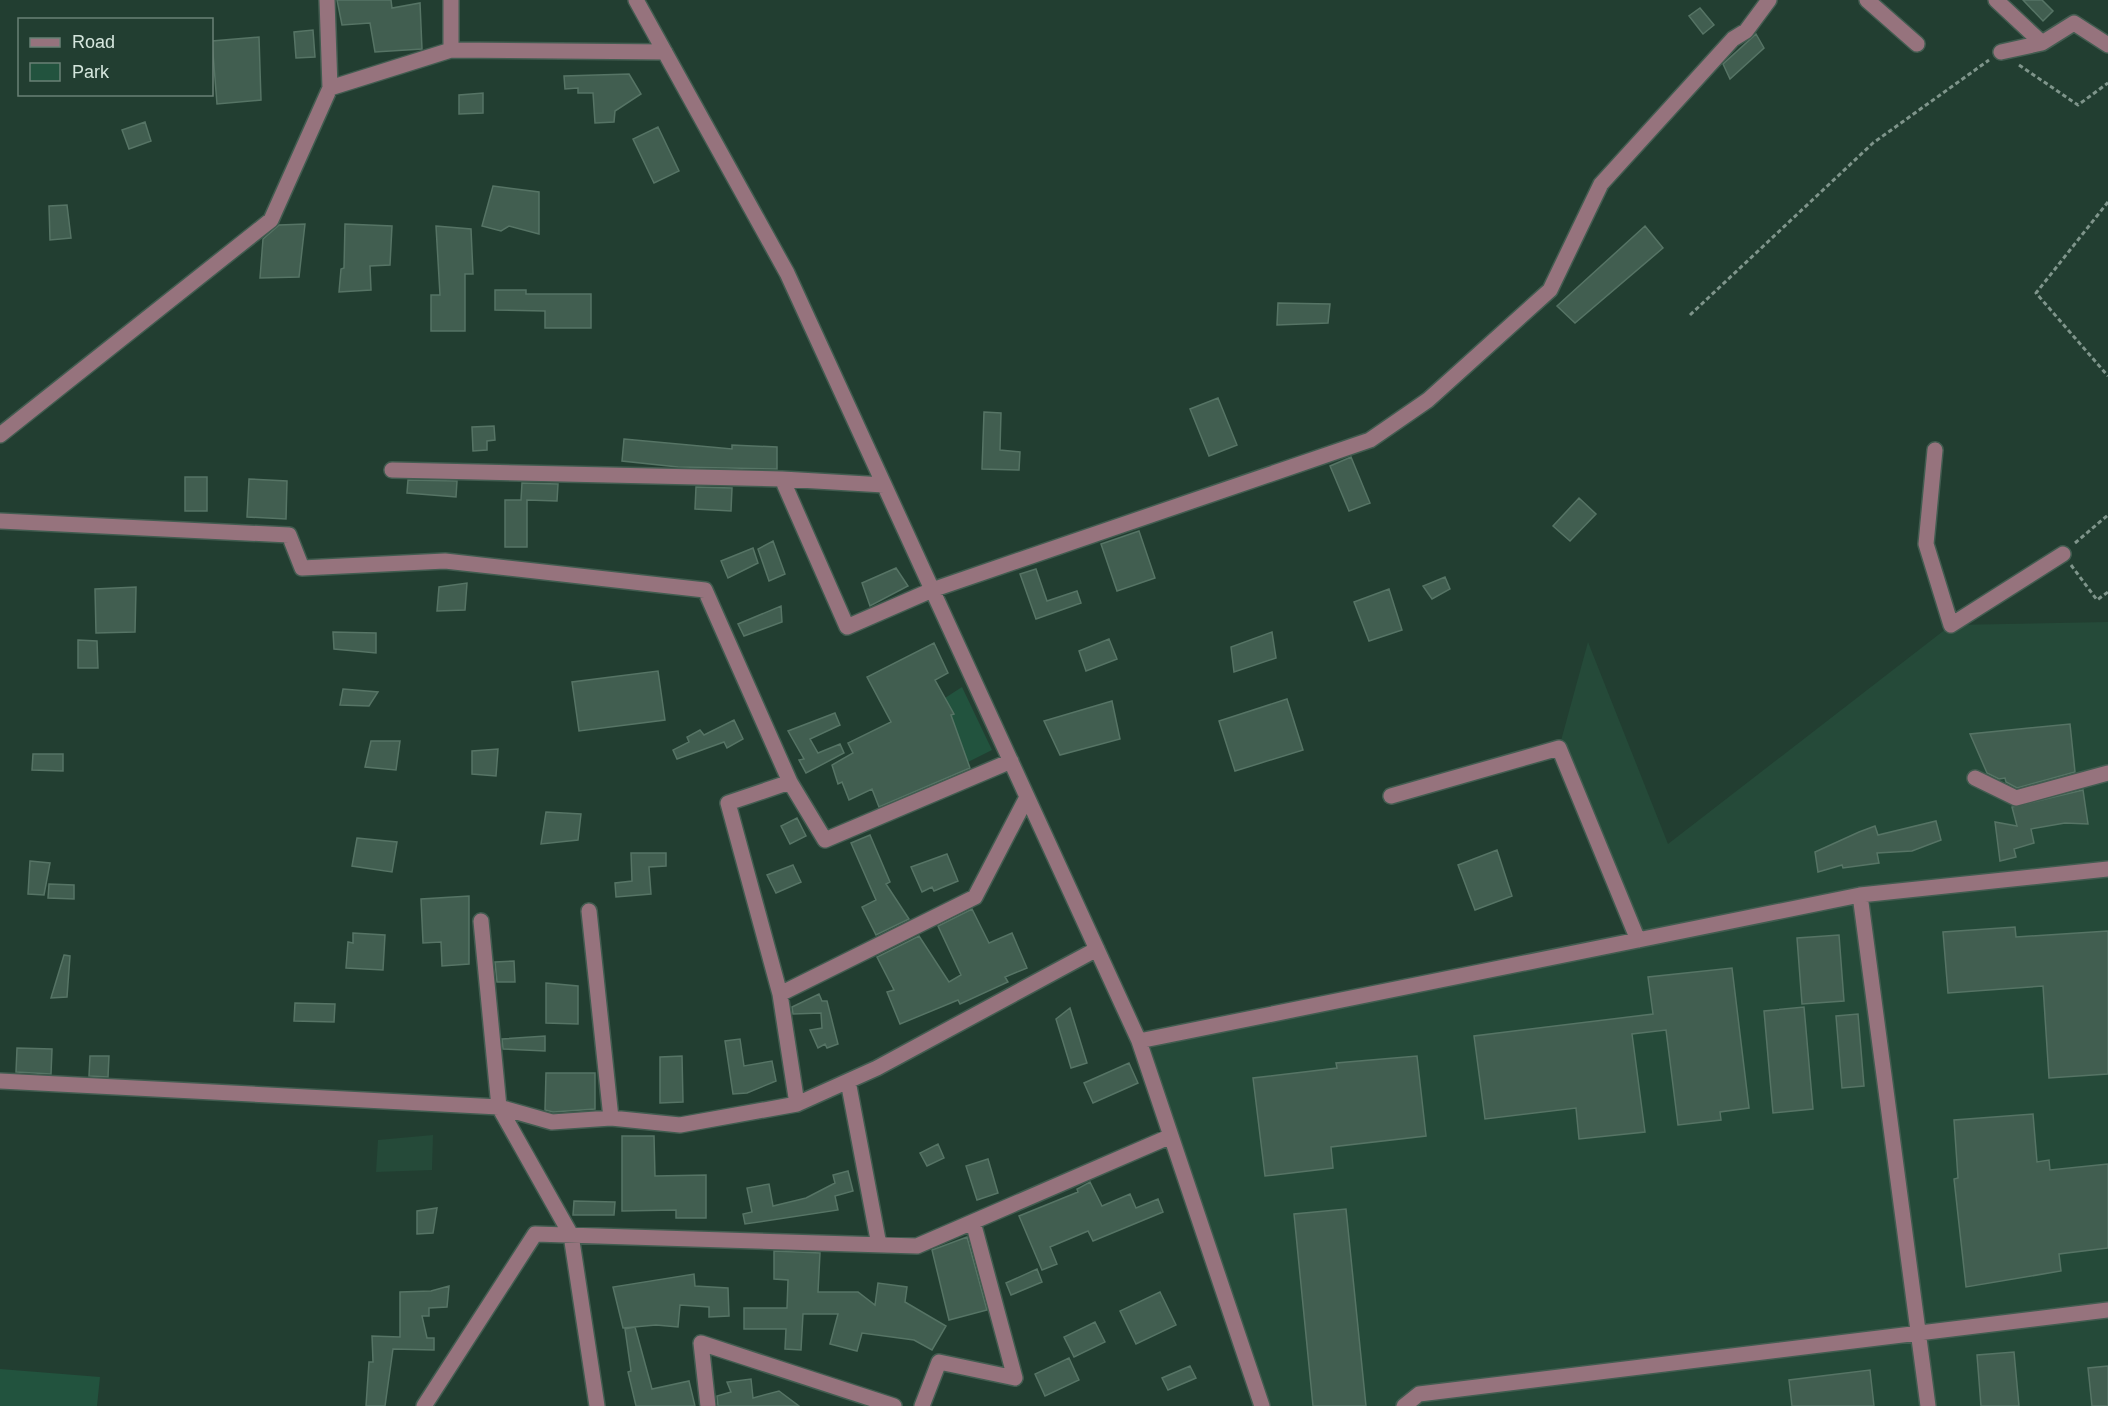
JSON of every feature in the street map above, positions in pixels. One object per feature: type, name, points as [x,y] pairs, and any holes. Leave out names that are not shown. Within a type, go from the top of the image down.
[{"type":"street","points":[[0,435],[271,220],[330,88],[327,0]]},
{"type":"street","points":[[451,0],[451,50]]},
{"type":"street","points":[[636,0],[787,273],[1139,1041],[1262,1406]]},
{"type":"street","points":[[782,479],[847,627],[932,590],[1370,440],[1428,400],[1550,290],[1601,183],[1733,39],[1746,31],[1769,0]]},
{"type":"street","points":[[1866,0],[1917,44]]},
{"type":"street","points":[[1996,0],[2042,43]]},
{"type":"street","points":[[2001,52],[2042,43],[2074,23],[2108,45]]},
{"type":"street","points":[[330,88],[451,50],[665,52]]},
{"type":"street","points":[[1935,450],[1926,544],[1951,625],[2063,554]]},
{"type":"street","points":[[392,470],[782,479],[884,484]]},
{"type":"street","points":[[0,521],[289,535],[302,568],[445,561],[705,590],[790,782],[825,840],[1011,761]]},
{"type":"street","points":[[1391,796],[1559,748],[1638,940]]},
{"type":"street","points":[[1975,778],[2016,798],[2108,773]]},
{"type":"street","points":[[790,782],[728,803],[780,994],[797,1104]]},
{"type":"street","points":[[780,994],[975,897],[1027,797]]},
{"type":"street","points":[[1139,1041],[1860,896],[2108,869]]},
{"type":"street","points":[[1860,896],[1928,1406]]},
{"type":"street","points":[[589,911],[611,1118]]},
{"type":"street","points":[[480,921],[499,1107],[571,1235],[597,1406]]},
{"type":"street","points":[[0,1081],[499,1107],[552,1122],[611,1118],[680,1125],[797,1104],[877,1068],[1097,949]]},
{"type":"street","points":[[848,1081],[879,1245]]},
{"type":"street","points":[[424,1406],[535,1234],[917,1246],[1171,1136]]},
{"type":"street","points":[[922,1406],[939,1362],[1015,1378],[973,1222]]},
{"type":"street","points":[[1404,1406],[1419,1394],[2108,1310]]},
{"type":"street","points":[[708,1406],[701,1343],[884,1404]]},
{"type":"path","points":[[1690,315],[1873,143],[2001,52],[2078,105],[2108,83]]},
{"type":"path","points":[[2108,202],[2036,293],[2108,376]]},
{"type":"path","points":[[2108,515],[2063,554],[2097,600],[2108,592]]},
{"type":"shaded area","points":[[2108,622],[2108,1406],[1264,1406],[1139,1041],[1638,940],[1559,748],[1588,642],[1668,844],[1951,625]]},
{"type":"shaded area","points":[[433,1135],[432,1170],[376,1172],[378,1140]]},
{"type":"green space","points":[[962,687],[992,750],[968,762],[873,754],[953,714],[945,698]]},
{"type":"green space","points":[[0,1369],[100,1377],[97,1406],[0,1406]]},
{"type":"building","points":[[337,0],[391,0],[392,8],[420,3],[422,49],[375,52],[370,23],[342,25]]},
{"type":"building","points":[[2023,0],[2042,0],[2053,11],[2043,21]]},
{"type":"building","points":[[1700,8],[1714,25],[1703,34],[1689,16]]},
{"type":"building","points":[[313,30],[315,57],[296,58],[294,32]]},
{"type":"building","points":[[1756,34],[1764,48],[1730,79],[1723,64]]},
{"type":"building","points":[[259,37],[261,100],[217,104],[213,41]]},
{"type":"building","points":[[629,74],[641,94],[615,111],[614,122],[595,123],[593,93],[578,93],[578,88],[565,89],[564,76]]},
{"type":"building","points":[[483,93],[483,113],[459,114],[459,95]]},
{"type":"building","points":[[145,122],[151,141],[129,149],[122,130]]},
{"type":"building","points":[[658,127],[679,171],[654,183],[633,139]]},
{"type":"building","points":[[493,186],[539,192],[539,234],[509,226],[501,231],[482,226]]},
{"type":"building","points":[[67,205],[71,238],[50,240],[49,206]]},
{"type":"building","points":[[305,224],[299,277],[260,278],[263,239],[279,225]]},
{"type":"building","points":[[345,224],[392,226],[390,265],[370,266],[371,290],[339,292],[341,269],[344,268]]},
{"type":"building","points":[[436,226],[471,229],[473,274],[465,274],[465,331],[431,331],[431,295],[440,295]]},
{"type":"building","points":[[1645,226],[1663,248],[1575,323],[1557,306]]},
{"type":"building","points":[[495,290],[526,290],[526,294],[591,294],[591,328],[545,328],[545,311],[495,310]]},
{"type":"building","points":[[1278,303],[1330,304],[1328,323],[1277,325]]},
{"type":"building","points":[[1218,398],[1237,445],[1209,456],[1190,409]]},
{"type":"building","points":[[984,412],[1001,413],[1000,450],[1020,452],[1019,470],[982,469]]},
{"type":"building","points":[[494,426],[495,440],[487,441],[487,450],[473,451],[472,427]]},
{"type":"building","points":[[624,439],[732,449],[732,445],[777,447],[777,469],[678,467],[622,461]]},
{"type":"building","points":[[1351,457],[1370,503],[1349,511],[1330,466]]},
{"type":"building","points":[[185,477],[207,477],[207,511],[185,511]]},
{"type":"building","points":[[249,479],[287,481],[286,519],[247,517]]},
{"type":"building","points":[[408,480],[457,481],[456,497],[407,493]]},
{"type":"building","points":[[522,483],[558,484],[557,501],[527,500],[527,547],[505,547],[505,500],[521,500]]},
{"type":"building","points":[[696,487],[732,488],[731,511],[695,509]]},
{"type":"building","points":[[1579,498],[1596,514],[1570,541],[1553,526]]},
{"type":"building","points":[[1139,531],[1155,578],[1117,591],[1101,544]]},
{"type":"building","points":[[773,541],[785,574],[769,581],[758,549]]},
{"type":"building","points":[[753,548],[758,563],[728,578],[721,561]]},
{"type":"building","points":[[896,568],[908,586],[870,606],[862,583]]},
{"type":"building","points":[[1036,569],[1047,601],[1077,591],[1081,603],[1036,619],[1020,574]]},
{"type":"building","points":[[1445,577],[1450,589],[1432,599],[1423,586]]},
{"type":"building","points":[[467,583],[465,610],[437,611],[439,587]]},
{"type":"building","points":[[136,587],[135,632],[96,633],[95,589]]},
{"type":"building","points":[[1389,589],[1402,630],[1369,641],[1354,602]]},
{"type":"building","points":[[781,606],[782,622],[744,636],[738,624]]},
{"type":"building","points":[[333,632],[376,633],[376,653],[334,649]]},
{"type":"building","points":[[1272,632],[1276,658],[1234,672],[1231,647]]},
{"type":"building","points":[[1109,639],[1117,659],[1086,671],[1079,651]]},
{"type":"building","points":[[78,640],[97,641],[98,668],[78,668]]},
{"type":"building","points":[[934,643],[948,673],[935,680],[954,714],[951,715],[970,768],[879,807],[872,789],[849,800],[842,782],[838,784],[832,765],[853,753],[848,743],[891,722],[867,677]]},
{"type":"building","points":[[658,671],[665,720],[579,731],[572,682]]},
{"type":"building","points":[[343,689],[378,692],[369,706],[340,705]]},
{"type":"building","points":[[1287,699],[1303,750],[1235,771],[1219,721]]},
{"type":"building","points":[[1112,701],[1120,739],[1060,755],[1044,721]]},
{"type":"building","points":[[835,713],[840,725],[810,739],[818,753],[840,744],[844,753],[806,773],[799,760],[804,759],[788,731]]},
{"type":"building","points":[[734,720],[743,739],[727,748],[724,742],[677,759],[673,750],[689,742],[687,737],[700,730],[704,735]]},
{"type":"building","points":[[2070,724],[2075,772],[2017,788],[2006,782],[2005,778],[1999,779],[1987,773],[1970,734]]},
{"type":"building","points":[[371,741],[400,741],[396,770],[365,767]]},
{"type":"building","points":[[498,749],[496,776],[472,774],[472,751]]},
{"type":"building","points":[[33,754],[63,754],[63,771],[32,770]]},
{"type":"building","points":[[2083,790],[2088,824],[2065,823],[2031,829],[2034,843],[2014,849],[2016,857],[2000,861],[1995,822],[2017,826],[2012,807]]},
{"type":"building","points":[[546,812],[581,814],[578,840],[541,844]]},
{"type":"building","points":[[797,818],[806,836],[790,844],[781,826]]},
{"type":"building","points":[[1936,821],[1941,840],[1912,851],[1877,853],[1879,863],[1843,868],[1842,865],[1818,872],[1815,852],[1859,832],[1875,826],[1878,835]]},
{"type":"building","points":[[870,835],[890,882],[886,884],[909,919],[876,935],[862,907],[876,900],[851,843]]},
{"type":"building","points":[[357,838],[397,842],[392,872],[352,866]]},
{"type":"building","points":[[1497,850],[1512,896],[1475,910],[1458,865]]},
{"type":"building","points":[[631,853],[666,853],[666,866],[649,867],[651,894],[616,897],[615,883],[632,881]]},
{"type":"building","points":[[947,854],[958,881],[934,891],[932,887],[922,892],[911,867]]},
{"type":"building","points":[[30,861],[50,863],[44,895],[28,894]]},
{"type":"building","points":[[793,865],[801,882],[776,893],[767,875]]},
{"type":"building","points":[[49,884],[74,885],[74,899],[48,898]]},
{"type":"building","points":[[469,896],[469,964],[442,966],[441,942],[423,943],[421,899]]},
{"type":"building","points":[[972,909],[989,943],[1012,933],[1027,968],[1005,977],[1008,982],[960,1004],[958,1000],[900,1024],[887,992],[894,990],[877,957],[919,936],[949,982],[961,975],[938,926]]},
{"type":"building","points":[[2015,927],[2016,937],[2108,931],[2108,1074],[2049,1078],[2043,986],[1948,993],[1943,932]]},
{"type":"building","points":[[353,933],[385,935],[383,970],[346,968],[348,942],[353,943]]},
{"type":"building","points":[[1839,935],[1844,1001],[1802,1004],[1797,938]]},
{"type":"building","points":[[64,955],[70,956],[67,997],[51,998]]},
{"type":"building","points":[[514,961],[515,982],[497,982],[495,962]]},
{"type":"building","points":[[1732,968],[1749,1108],[1720,1112],[1721,1120],[1678,1125],[1666,1030],[1632,1034],[1645,1132],[1579,1139],[1576,1108],[1485,1119],[1474,1036],[1653,1014],[1648,977]]},
{"type":"building","points":[[546,983],[578,986],[578,1024],[546,1023]]},
{"type":"building","points":[[819,994],[822,1001],[827,1001],[838,1044],[827,1048],[825,1044],[818,1048],[810,1030],[822,1028],[821,1013],[793,1014],[792,1007]]},
{"type":"building","points":[[295,1003],[335,1004],[334,1022],[294,1021]]},
{"type":"building","points":[[1804,1007],[1813,1109],[1773,1113],[1764,1011]]},
{"type":"building","points":[[1070,1008],[1087,1063],[1071,1068],[1056,1019]]},
{"type":"building","points":[[1858,1014],[1864,1086],[1842,1088],[1836,1016]]},
{"type":"building","points":[[545,1036],[545,1051],[503,1049],[502,1039]]},
{"type":"building","points":[[740,1039],[744,1066],[772,1061],[776,1081],[747,1093],[733,1094],[725,1041]]},
{"type":"building","points":[[17,1048],[52,1049],[51,1074],[16,1072]]},
{"type":"building","points":[[90,1056],[109,1056],[108,1077],[89,1076]]},
{"type":"building","points":[[682,1056],[683,1102],[660,1103],[660,1057]]},
{"type":"building","points":[[1417,1056],[1426,1136],[1331,1147],[1333,1168],[1265,1176],[1253,1078],[1337,1068],[1336,1063]]},
{"type":"building","points":[[1129,1063],[1138,1083],[1093,1103],[1084,1083]]},
{"type":"building","points":[[546,1073],[595,1073],[595,1109],[553,1112],[545,1110]]},
{"type":"building","points":[[2033,1114],[2037,1162],[2049,1160],[2050,1170],[2108,1164],[2108,1248],[2059,1254],[2061,1271],[1966,1287],[1954,1179],[1958,1178],[1954,1120]]},
{"type":"building","points":[[622,1136],[654,1136],[655,1176],[706,1175],[706,1218],[676,1218],[676,1210],[622,1211]]},
{"type":"building","points":[[938,1144],[944,1158],[927,1166],[920,1153]]},
{"type":"building","points":[[988,1159],[998,1193],[977,1200],[966,1166]]},
{"type":"building","points":[[848,1171],[853,1191],[835,1196],[838,1210],[745,1224],[743,1214],[752,1212],[747,1188],[769,1184],[773,1206],[806,1198],[835,1183],[833,1175]]},
{"type":"building","points":[[1090,1182],[1102,1206],[1130,1194],[1136,1208],[1158,1199],[1163,1212],[1093,1241],[1088,1231],[1050,1247],[1057,1264],[1042,1270],[1019,1216],[1078,1192],[1077,1189]]},
{"type":"building","points":[[574,1201],[615,1202],[614,1215],[573,1215]]},
{"type":"building","points":[[437,1208],[433,1233],[417,1234],[417,1211]]},
{"type":"building","points":[[1346,1209],[1366,1406],[1313,1406],[1294,1214]]},
{"type":"building","points":[[967,1237],[987,1310],[949,1320],[932,1250]]},
{"type":"building","points":[[774,1251],[820,1253],[818,1292],[858,1292],[875,1305],[878,1283],[907,1287],[905,1302],[946,1326],[932,1350],[914,1340],[862,1333],[857,1351],[830,1344],[838,1314],[803,1314],[801,1350],[785,1349],[786,1329],[744,1329],[744,1308],[787,1308],[788,1280],[774,1279]]},
{"type":"building","points":[[1037,1269],[1042,1282],[1011,1295],[1006,1283]]},
{"type":"building","points":[[694,1274],[695,1286],[728,1288],[729,1316],[709,1317],[709,1307],[680,1305],[678,1327],[656,1325],[623,1328],[613,1287]]},
{"type":"building","points":[[449,1286],[447,1307],[429,1308],[429,1316],[422,1316],[427,1338],[434,1338],[434,1350],[393,1349],[385,1406],[366,1406],[369,1362],[373,1362],[372,1336],[400,1337],[400,1292],[431,1291]]},
{"type":"building","points":[[1160,1292],[1176,1325],[1136,1344],[1120,1311]]},
{"type":"building","points":[[1095,1322],[1105,1342],[1074,1357],[1064,1337]]},
{"type":"building","points":[[635,1327],[652,1389],[689,1381],[695,1406],[636,1406],[628,1372],[631,1371],[625,1329]]},
{"type":"building","points":[[2014,1352],[2019,1406],[1981,1406],[1977,1355]]},
{"type":"building","points":[[1069,1358],[1079,1380],[1045,1396],[1035,1374]]},
{"type":"building","points":[[1190,1366],[1196,1378],[1168,1390],[1162,1378]]},
{"type":"building","points":[[2108,1366],[2108,1406],[2092,1406],[2088,1368]]},
{"type":"building","points":[[1870,1370],[1874,1406],[1792,1406],[1789,1380]]},
{"type":"building","points":[[751,1379],[753,1398],[779,1391],[799,1406],[718,1406],[717,1396],[731,1392],[727,1382]]}]
